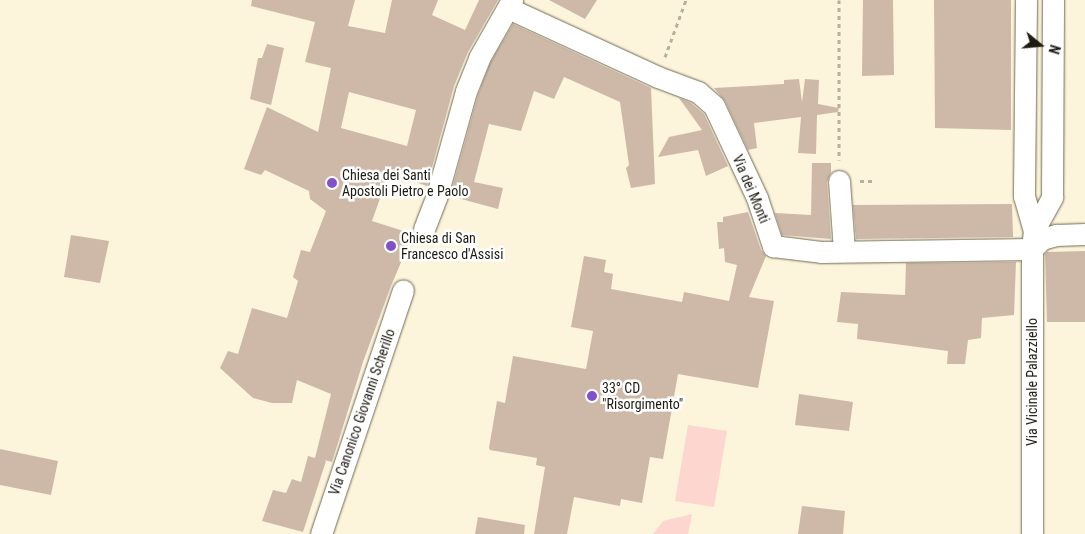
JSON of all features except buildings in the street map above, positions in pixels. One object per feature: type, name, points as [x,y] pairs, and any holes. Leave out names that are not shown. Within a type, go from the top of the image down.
[{"type":"street","name":"Via Vicinale Palazziello","points":[[1026,0],[1024,196],[1033,239],[1032,534]]},
{"type":"street","name":"Via Vicinale Palazziello","points":[[1033,239],[1052,197],[1053,0]]},
{"type":"street","name":"Via dei Monti","points":[[510,4],[658,77],[698,92],[714,106],[757,198],[773,246],[821,252],[1033,239]]},
{"type":"street","points":[[424,229],[437,195],[466,91],[479,58],[510,4]]},
{"type":"street","points":[[839,181],[844,250]]},
{"type":"street","points":[[1033,239],[1042,239],[1056,235],[1085,234]]},
{"type":"street","name":"Via Canonico Giovanni Scherillo","points":[[321,534],[403,290]]},
{"type":"path","points":[[658,77],[686,0]]},
{"type":"path","points":[[839,0],[839,181]]},
{"type":"shaded area","points":[[688,425],[727,431],[714,507],[675,501]]},
{"type":"shaded area","points":[[692,514],[688,534],[653,534],[663,521]]},
{"type":"place","name":"Chiesa dei Santi Apostoli Pietro e Paolo","points":[[332,183]]},
{"type":"place","name":"Chiesa di San Francesco d'Assisi","points":[[391,246]]},
{"type":"place","name":"33° CD \"Risorgimento\"","points":[[592,396]]}]
